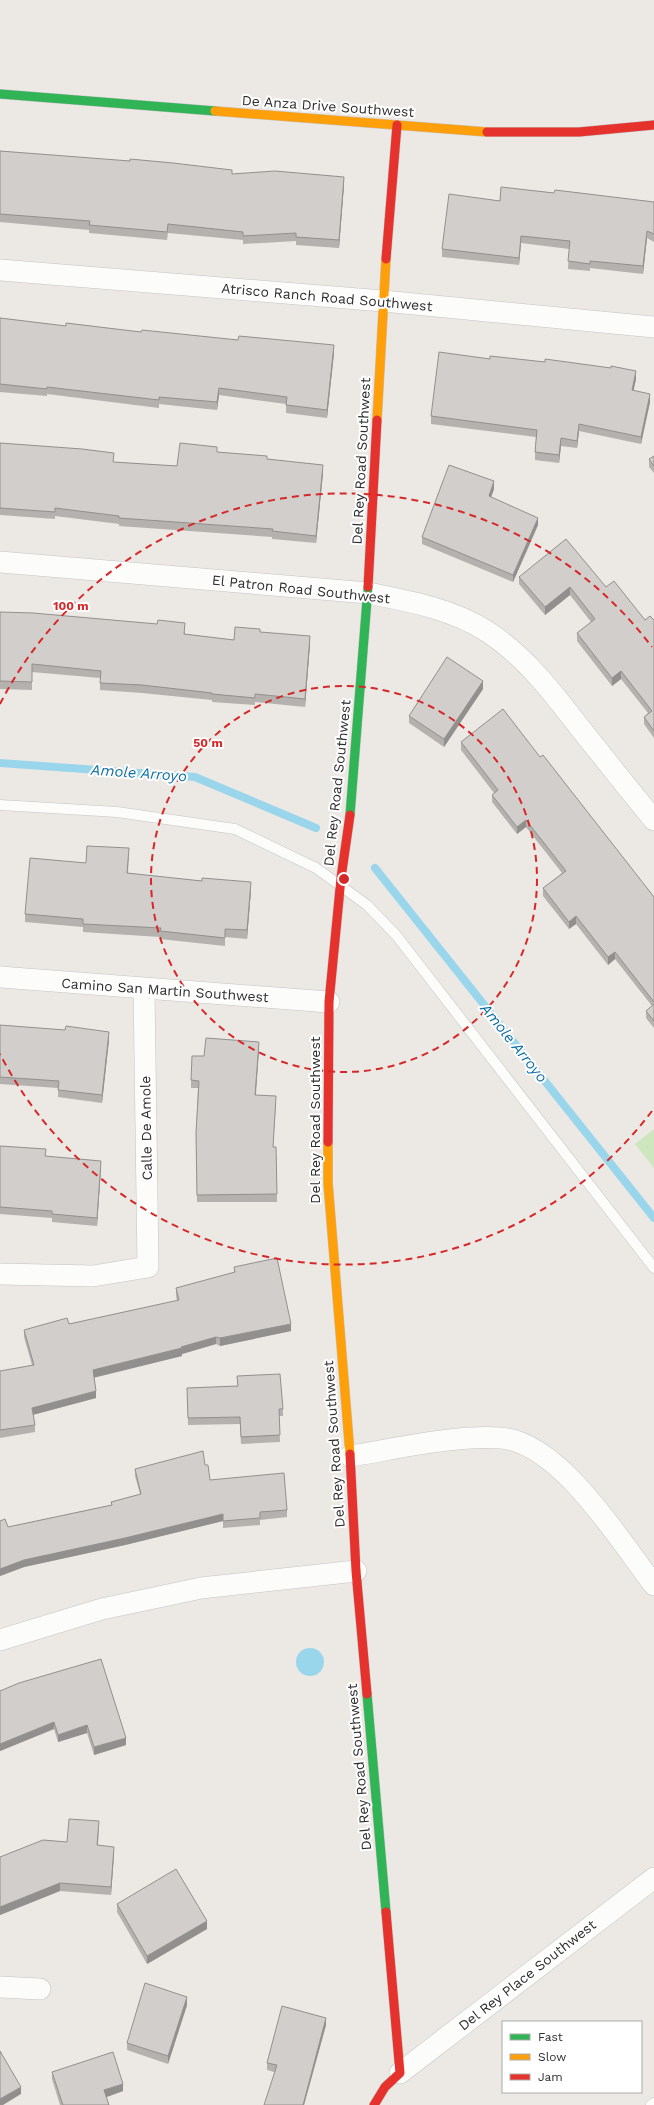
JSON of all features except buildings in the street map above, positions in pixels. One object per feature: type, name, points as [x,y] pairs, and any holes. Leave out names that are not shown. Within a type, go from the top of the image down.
[{"type":"street","name":"De Anza Drive Southwest","points":[[0,94],[504,133],[562,134],[615,131],[654,125]]},
{"type":"street","name":"Del Rey Road Southwest","points":[[397,125],[383,301],[368,593],[349,825],[340,881],[329,1002],[328,1183],[350,1456],[356,1571],[400,2073]]},
{"type":"street","name":"Atrisco Ranch Road Southwest","points":[[0,270],[383,301],[654,327]]},
{"type":"street","name":"El Patron Road Southwest","points":[[0,562],[368,593],[422,605],[455,616],[487,632],[515,652],[546,684],[654,820]]},
{"type":"street","name":"Camino San Martin Southwest","points":[[0,977],[329,1002]]},
{"type":"street","name":"Calle De Amole","points":[[0,1274],[92,1276],[148,1267],[144,989]]},
{"type":"street","points":[[350,1456],[462,1439],[501,1438],[530,1446],[558,1465],[581,1489],[654,1585]]},
{"type":"street","points":[[0,1640],[102,1609],[201,1588],[356,1571]]},
{"type":"street","name":"Del Rey Place Southwest","points":[[400,2073],[654,1878]]},
{"type":"street","points":[[0,1987],[40,1989]]},
{"type":"street","points":[[374,2105],[385,2087],[400,2073]]},
{"type":"lane","points":[[0,805],[117,812],[235,829],[340,881],[367,905],[396,935],[654,1268]]},
{"type":"green space","points":[[654,1129],[654,1168],[635,1144]]},
{"type":"water","points":[[310,1648],[320,1652],[324,1662],[320,1672],[310,1676],[300,1672],[296,1662],[300,1652]]},
{"type":"waterway","name":"Amole Arroyo","points":[[0,763],[195,777],[316,828]]},
{"type":"waterway","name":"Amole Arroyo","points":[[375,868],[654,1218]]},
{"type":"traffic: fast","points":[[0,94],[215,111]]},
{"type":"traffic: fast","points":[[350,815],[368,587]]},
{"type":"traffic: fast","points":[[367,1694],[386,1912]]},
{"type":"traffic: slow","points":[[215,111],[487,132]]},
{"type":"traffic: slow","points":[[377,420],[386,259]]},
{"type":"traffic: slow","points":[[328,1142],[328,1183],[350,1454]]},
{"type":"traffic: jam","points":[[386,259],[397,125]]},
{"type":"traffic: jam","points":[[487,132],[579,132],[654,125]]},
{"type":"traffic: jam","points":[[368,587],[377,420]]},
{"type":"traffic: jam","points":[[328,1142],[329,1002],[341,878],[350,815]]},
{"type":"traffic: jam","points":[[350,1454],[356,1571],[367,1694]]},
{"type":"traffic: jam","points":[[374,2105],[385,2087],[400,2073],[386,1912]]}]
